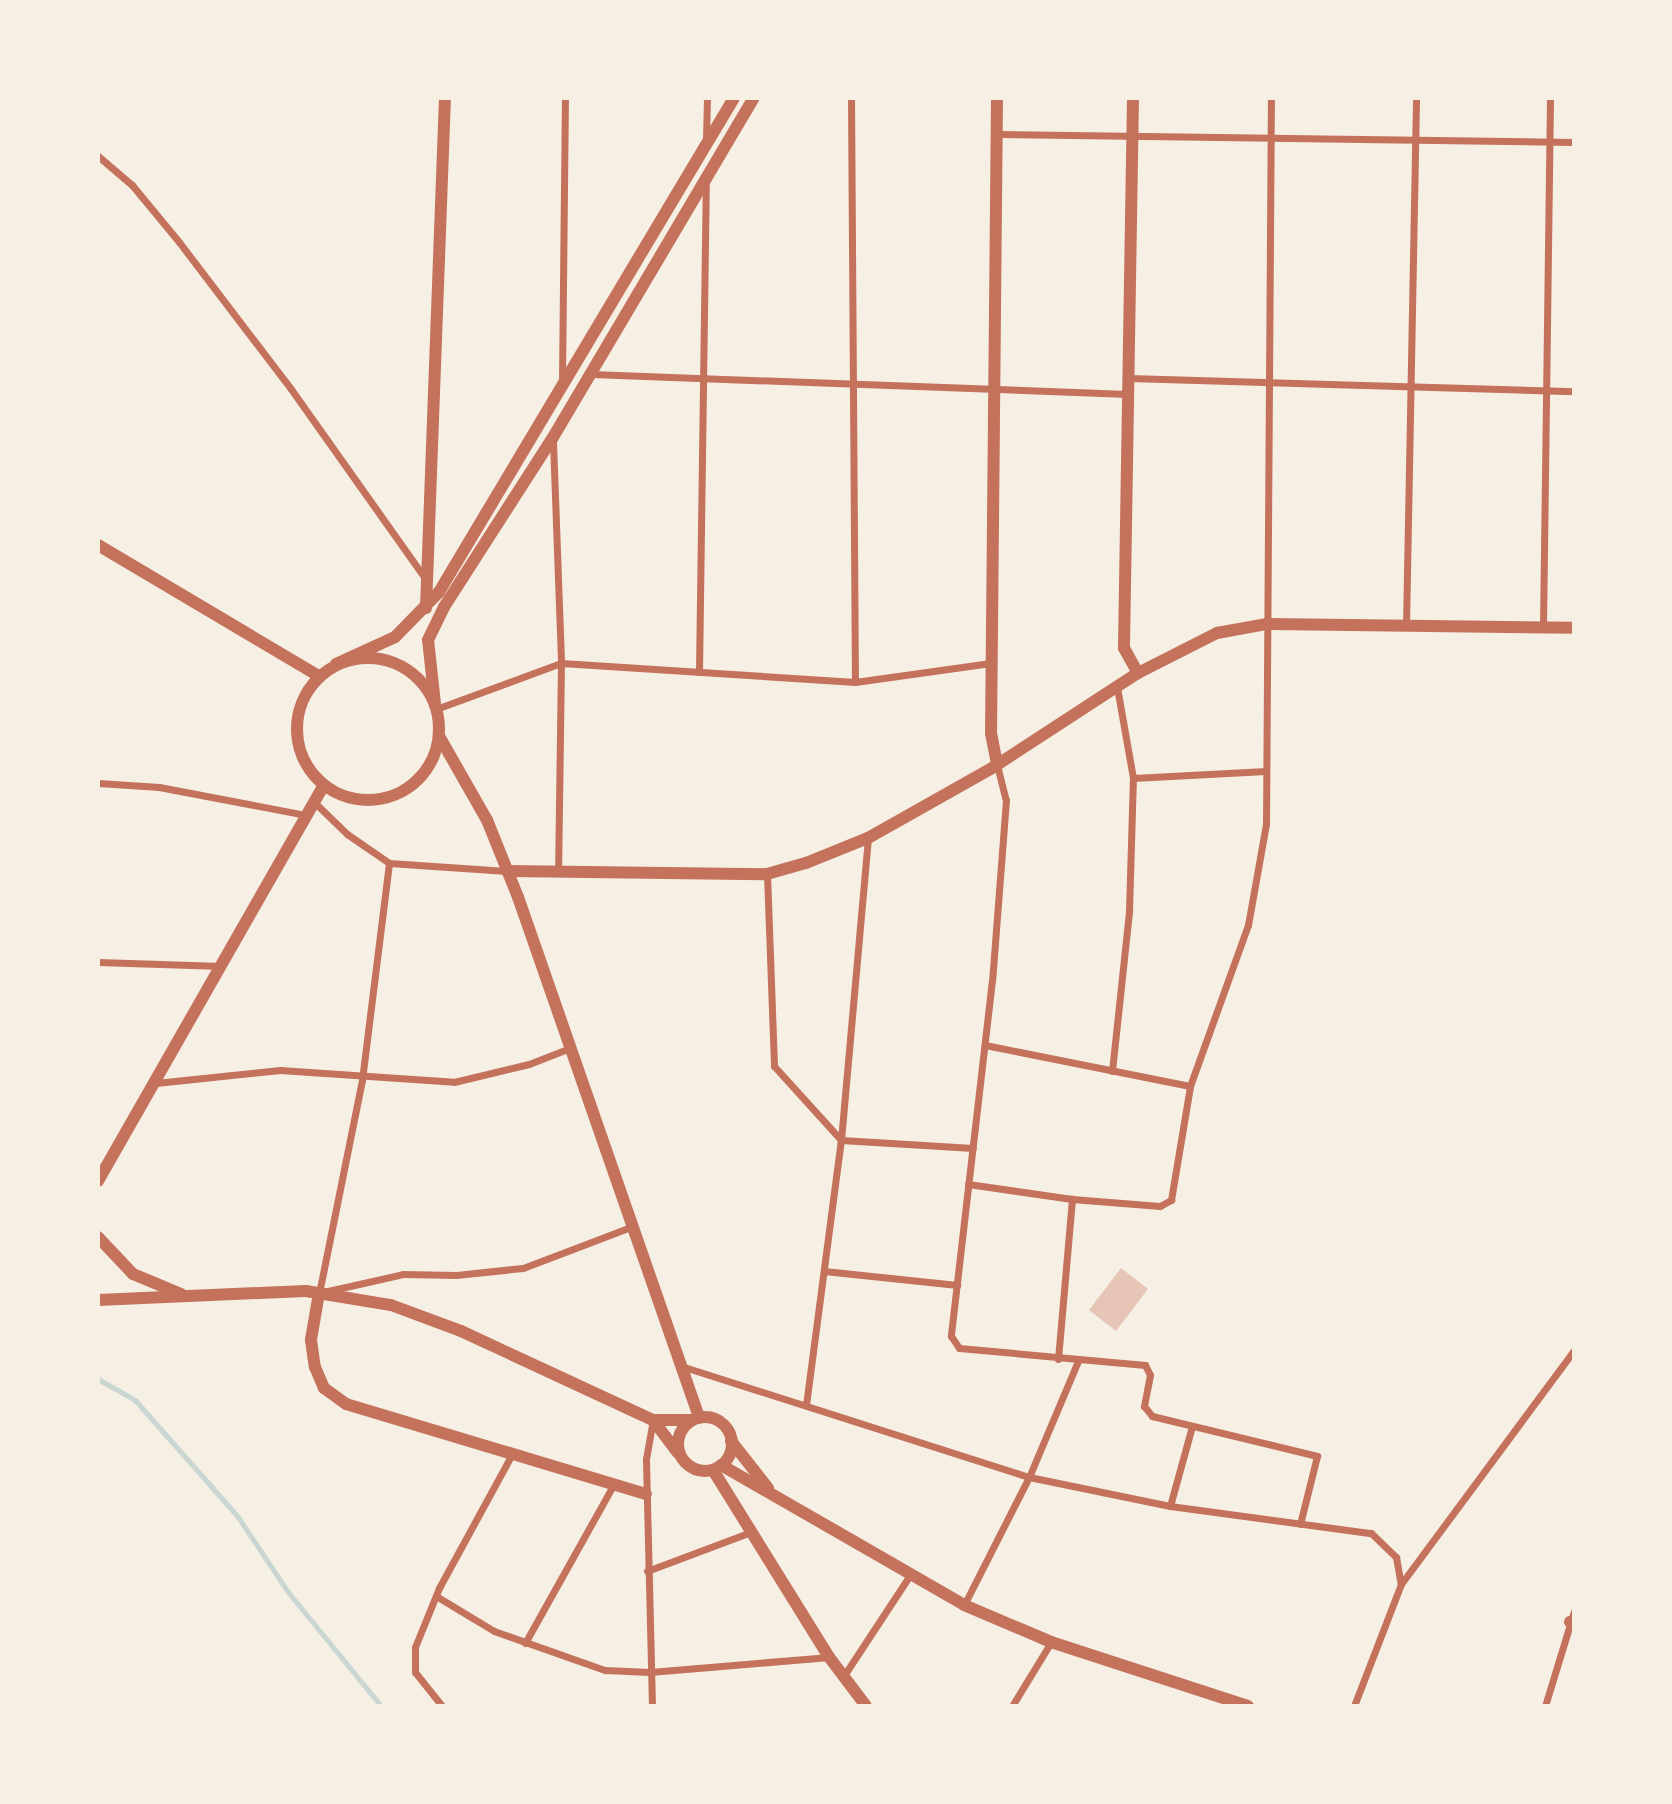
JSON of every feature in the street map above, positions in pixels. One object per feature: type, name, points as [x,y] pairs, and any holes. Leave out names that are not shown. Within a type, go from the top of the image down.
[{"type":"street","points":[[445,98],[426,610],[439,736],[487,820],[507,871],[696,1419]]},
{"type":"street","points":[[562,387],[565,98]]},
{"type":"street","points":[[706,144],[707,98]]},
{"type":"street","points":[[439,736],[422,775],[385,798],[353,798],[324,785],[307,766],[298,744],[297,719],[304,695],[319,676],[336,664],[395,637],[426,610],[734,98]]},
{"type":"street","points":[[428,640],[444,607],[552,439],[754,98]]},
{"type":"street","points":[[851,98],[855,682]]},
{"type":"street","points":[[997,98],[991,733],[1006,800],[985,1045],[951,1336],[959,1348],[1078,1361],[1145,1365],[1150,1375],[1144,1406],[1152,1416],[1317,1456],[1300,1524]]},
{"type":"street","points":[[1133,98],[1124,648],[1138,673]]},
{"type":"street","points":[[968,1184],[1072,1199],[1160,1206],[1171,1200],[1190,1086],[1248,925],[1261,867],[1266,771],[1271,98]]},
{"type":"street","points":[[1406,625],[1416,98]]},
{"type":"street","points":[[1543,627],[1550,98]]},
{"type":"street","points":[[996,134],[1574,142]]},
{"type":"street","points":[[98,156],[132,186],[179,242],[291,389],[427,580]]},
{"type":"street","points":[[699,672],[706,181]]},
{"type":"street","points":[[591,374],[703,381],[853,381],[994,386],[1128,394]]},
{"type":"street","points":[[1129,379],[1574,391]]},
{"type":"street","points":[[552,439],[561,663],[558,872]]},
{"type":"street","points":[[98,545],[319,676]]},
{"type":"street","points":[[314,802],[346,834],[389,863],[507,871],[767,874],[868,838],[997,765],[1138,673],[1217,634],[1267,624],[1574,628]]},
{"type":"street","points":[[336,664],[359,657],[382,659],[405,667],[423,683],[435,706]]},
{"type":"street","points":[[435,706],[561,663],[855,682],[991,663]]},
{"type":"street","points":[[1112,1071],[1129,911],[1133,778],[1117,687]]},
{"type":"street","points":[[1133,778],[1266,771]]},
{"type":"street","points":[[98,783],[159,787],[306,815]]},
{"type":"street","points":[[98,1181],[324,785]]},
{"type":"street","points":[[806,1405],[841,1140],[868,838]]},
{"type":"street","points":[[389,863],[363,1075],[312,1340],[315,1367],[324,1388],[346,1404],[646,1494]]},
{"type":"street","points":[[767,874],[774,1066],[841,1140],[973,1148]]},
{"type":"street","points":[[98,962],[222,966]]},
{"type":"street","points":[[985,1045],[1190,1086]]},
{"type":"street","points":[[156,1083],[280,1070],[454,1082],[505,1071],[570,1048]]},
{"type":"street","points":[[1058,1359],[1072,1199]]},
{"type":"street","points":[[319,1293],[403,1274],[456,1275],[523,1268],[631,1227]]},
{"type":"street","points":[[98,1237],[133,1274],[181,1294]]},
{"type":"street","points":[[824,1271],[957,1285]]},
{"type":"street","points":[[98,1300],[181,1294],[319,1293],[391,1305],[461,1331],[653,1420],[696,1419],[723,1424],[731,1441],[772,1494]]},
{"type":"street","points":[[1354,1706],[1401,1584],[1574,1350]]},
{"type":"street","points":[[964,1605],[1030,1477],[1078,1361]]},
{"type":"street","points":[[678,1364],[1030,1477],[1170,1506],[1371,1533],[1396,1557],[1401,1584]]},
{"type":"street","points":[[681,1457],[680,1432],[696,1419]]},
{"type":"street","points":[[653,1420],[681,1457],[694,1469],[717,1468],[772,1494],[964,1605],[1051,1642],[1248,1706]]},
{"type":"street","points":[[652,1706],[646,1458],[653,1420]]},
{"type":"street","points":[[1170,1506],[1192,1426]]},
{"type":"street","points":[[717,1468],[731,1441]]},
{"type":"street","points":[[442,1706],[415,1672],[415,1647],[436,1596],[512,1454]]},
{"type":"street","points":[[717,1468],[751,1532],[829,1657],[864,1705]]},
{"type":"street","points":[[525,1643],[614,1484]]},
{"type":"street","points":[[647,1571],[751,1532]]},
{"type":"street","points":[[843,1678],[910,1575]]},
{"type":"street","points":[[436,1596],[525,1643],[605,1670],[650,1672],[829,1657]]},
{"type":"street","points":[[1545,1706],[1573,1619]]},
{"type":"street","points":[[1012,1706],[1051,1642]]},
{"type":"building","points":[[1121,1268],[1148,1289],[1116,1331],[1089,1310]]},
{"type":"waterway","points":[[98,1379],[135,1400],[238,1517],[288,1592],[381,1706]]}]
